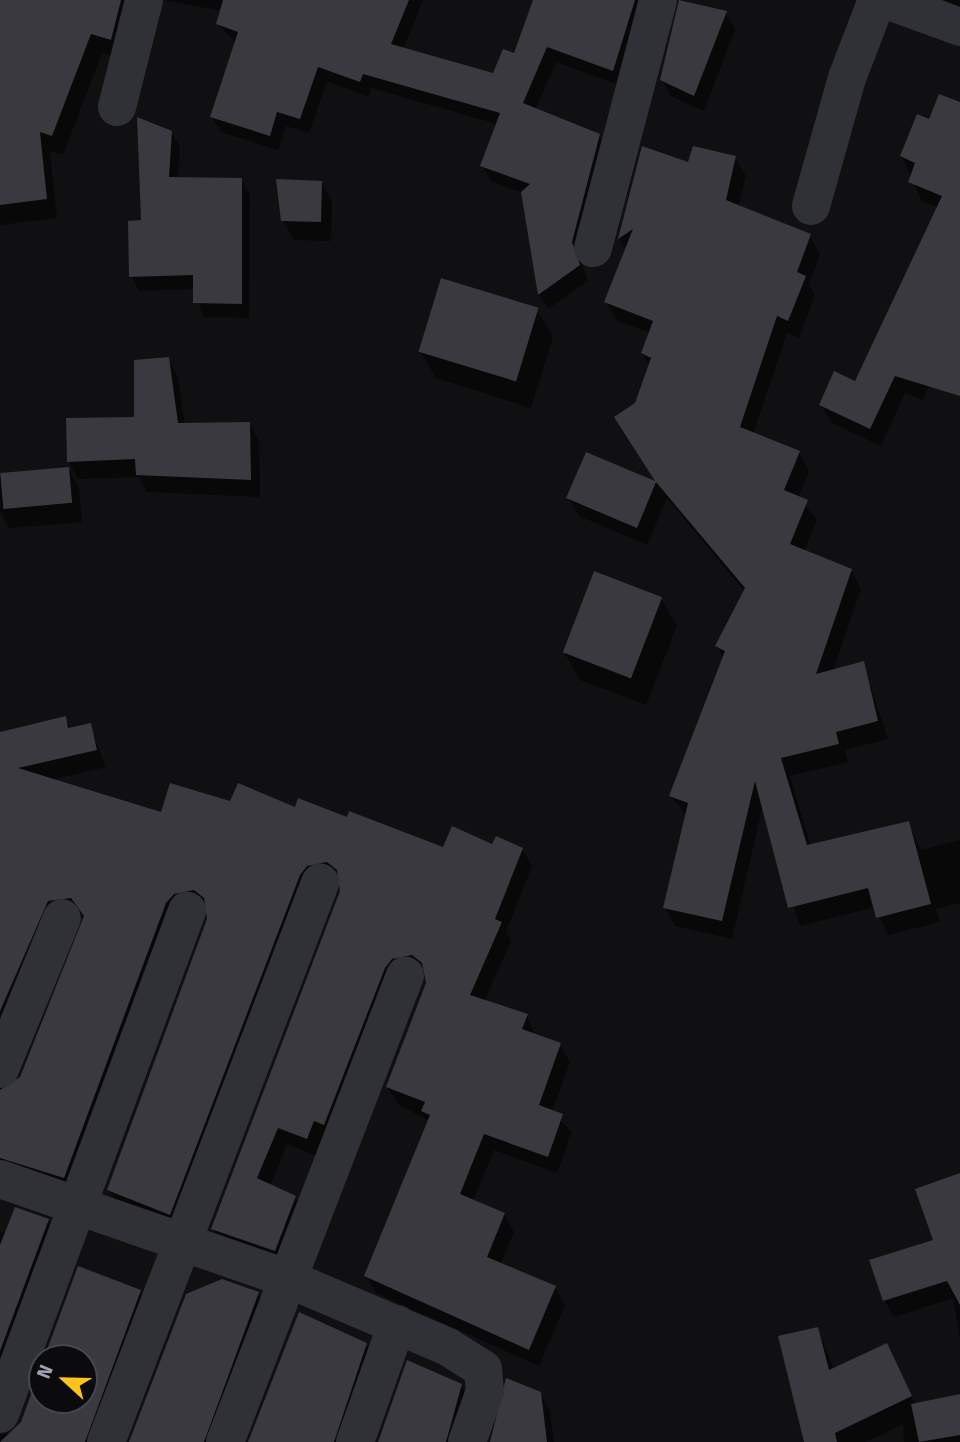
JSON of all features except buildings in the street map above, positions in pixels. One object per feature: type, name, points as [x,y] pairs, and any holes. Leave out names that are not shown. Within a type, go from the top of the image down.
[{"type":"street","points":[[117,107],[144,0]]},
{"type":"street","points":[[593,248],[658,0]]},
{"type":"street","points":[[811,206],[847,78],[877,0]]},
{"type":"street","points":[[886,0],[960,27]]},
{"type":"street","points":[[106,1442],[320,883]]},
{"type":"street","points":[[0,1414],[187,911]]},
{"type":"street","points":[[0,1069],[62,918]]},
{"type":"street","points":[[225,1442],[291,1280],[405,976]]},
{"type":"street","points":[[0,1179],[291,1280],[397,1324],[483,1369],[485,1391],[467,1442]]},
{"type":"street","points":[[355,1442],[397,1324]]}]
